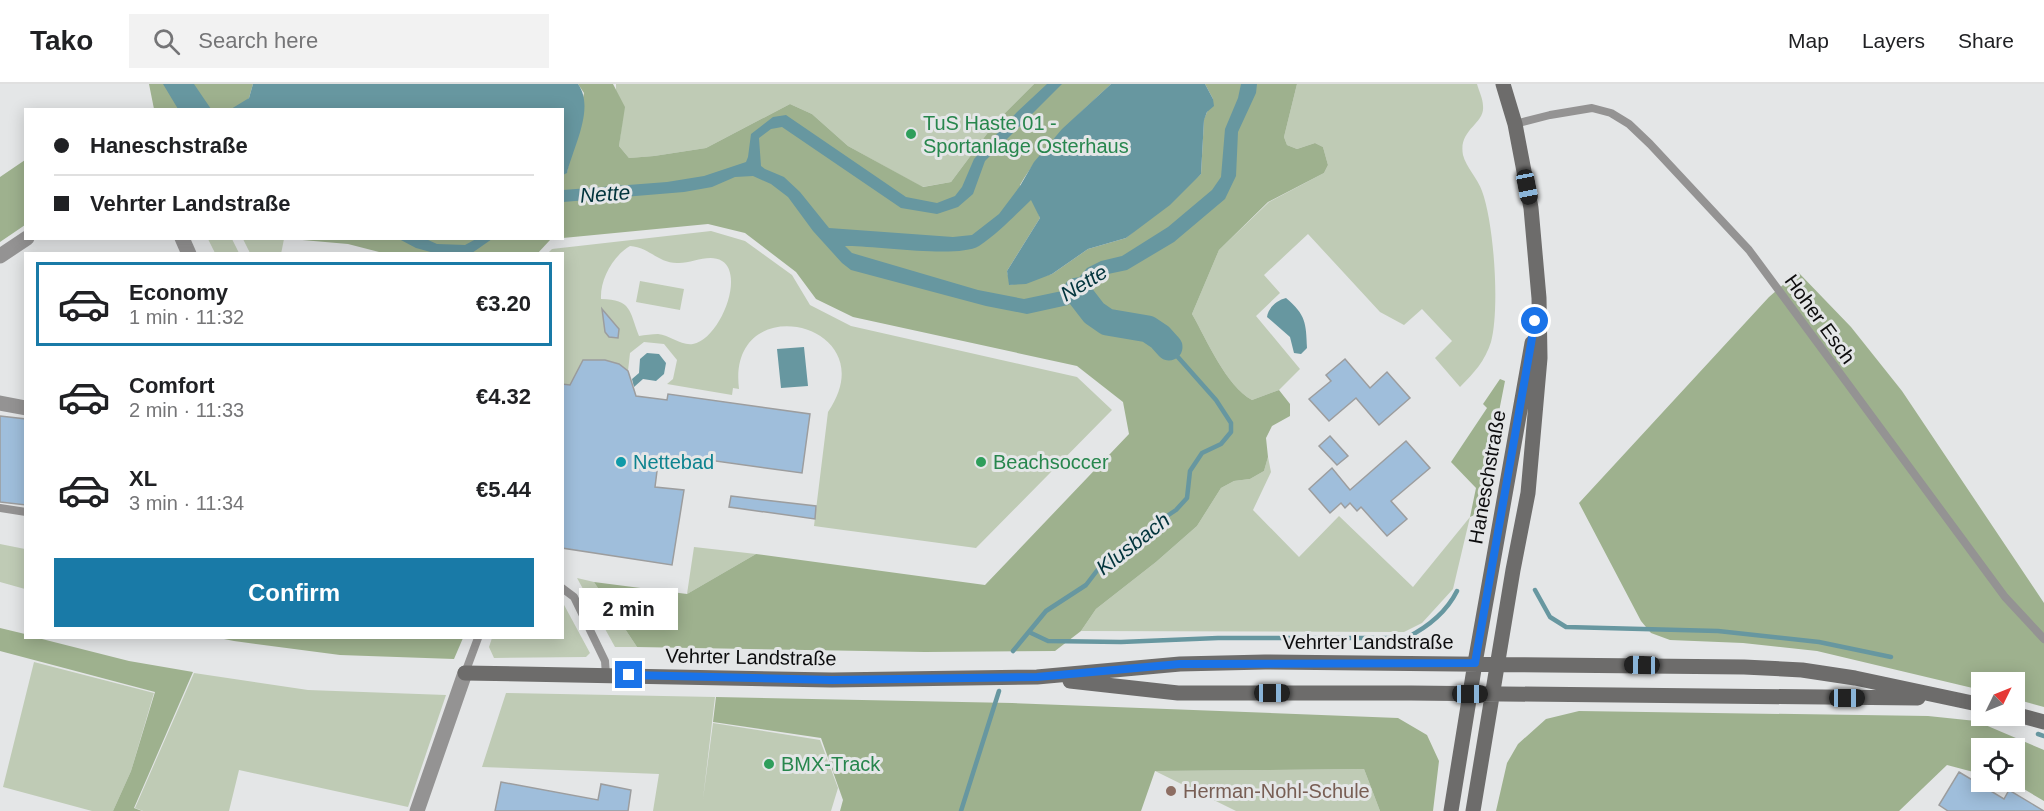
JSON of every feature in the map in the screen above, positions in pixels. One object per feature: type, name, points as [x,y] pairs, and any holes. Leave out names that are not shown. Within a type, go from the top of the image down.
[{"type":"main road","name":"Haneschstraße","points":[[1473,811],[1531,471],[1540,358],[1539,298],[1531,208],[1515,124],[1503,84]]},
{"type":"main road","name":"Haneschstraße","points":[[1451,811],[1539,298]]},
{"type":"main road","name":"Vehrter Landstraße","points":[[465,673],[832,680],[1037,677],[1180,664],[1475,663],[1736,666],[1802,670],[1855,678],[1971,703]]},
{"type":"main road","name":"Vehrter Landstraße","points":[[1037,677],[1178,693],[1948,698]]},
{"type":"main road","points":[[2025,717],[2044,722]]},
{"type":"street","points":[[0,256],[24,240]]},
{"type":"street","points":[[0,403],[24,408]]},
{"type":"street","points":[[417,811],[465,673]]},
{"type":"lane","name":"Hoher Esch","points":[[1515,124],[1572,110],[1592,108],[1611,113],[1629,124],[1650,144],[1749,250],[2005,597],[2044,639]]},
{"type":"lane","points":[[0,508],[24,512]]},
{"type":"lane","points":[[564,590],[574,597],[605,661],[606,675]]},
{"type":"lane","points":[[465,673],[478,639]]},
{"type":"green space","points":[[149,84],[253,84],[249,98],[238,108],[154,108]]},
{"type":"green space","points":[[578,84],[613,84],[625,107],[619,146],[629,158],[706,148],[790,104],[812,114],[848,146],[923,187],[951,182],[995,123],[1034,84],[1111,84],[1050,143],[1020,185],[1035,204],[1040,218],[1007,271],[1010,285],[1052,274],[1088,249],[1126,238],[1201,174],[1204,119],[1213,99],[1205,84],[1297,84],[1284,137],[1287,145],[1297,149],[1315,143],[1323,147],[1328,165],[1324,173],[1268,202],[1219,250],[1192,314],[1218,362],[1243,393],[1252,400],[1279,390],[1290,404],[1290,416],[1272,426],[1266,438],[1268,457],[1264,471],[1250,479],[1234,481],[1221,488],[1197,526],[1096,609],[1081,631],[1055,651],[925,652],[637,647],[594,582],[687,594],[756,554],[985,585],[1129,434],[1123,402],[1077,366],[853,317],[816,299],[796,272],[745,233],[708,224],[564,238],[564,174],[567,172],[584,93]]},
{"type":"green space","name":"TuS Haste 01 - Sportanlage Osterhaus","points":[[616,84],[1034,84],[995,123],[951,182],[922,187],[848,146],[812,114],[790,104],[706,148],[629,158],[619,146],[624,107],[616,91]]},
{"type":"green space","points":[[1297,84],[1477,84],[1483,112],[1464,139],[1463,155],[1480,186],[1490,223],[1495,288],[1494,327],[1486,355],[1460,387],[1435,358],[1452,341],[1422,309],[1404,325],[1380,312],[1308,234],[1264,275],[1280,293],[1256,316],[1300,369],[1279,390],[1252,400],[1243,393],[1226,373],[1192,314],[1219,250],[1269,202],[1324,173],[1328,165],[1323,147],[1315,143],[1297,149],[1287,145],[1284,137]]},
{"type":"green space","points":[[24,161],[24,226],[0,242],[0,177]]},
{"type":"green space","points":[[711,231],[745,241],[792,275],[810,305],[851,326],[1077,377],[1112,410],[976,548],[814,526],[828,412],[841,381],[838,356],[823,338],[802,328],[778,327],[756,336],[742,356],[739,389],[733,388],[732,395],[667,384],[673,379],[677,360],[664,344],[644,342],[630,353],[628,371],[612,362],[593,360],[579,387],[564,384],[564,252],[549,252],[552,249]],"holes":[[[630,246],[643,249],[670,262],[682,263],[711,258],[722,261],[728,268],[731,279],[726,306],[712,331],[703,340],[689,344],[658,334],[639,336],[631,313],[624,304],[601,299],[605,276],[618,256]]]},
{"type":"green space","points":[[208,240],[232,240],[238,252],[214,252]]},
{"type":"green space","points":[[244,240],[284,240],[281,252],[250,252]]},
{"type":"green space","points":[[302,240],[550,240],[539,252],[379,252],[348,244]]},
{"type":"green space","points":[[1798,272],[1851,327],[1902,391],[2044,603],[2044,707],[2025,702],[2025,672],[1971,672],[1971,688],[1817,651],[1743,643],[1670,640],[1651,633],[1641,621],[1579,503],[1769,297]]},
{"type":"green space","points":[[640,281],[684,289],[680,310],[636,302]]},
{"type":"green space","points":[[1500,379],[1505,381],[1479,513],[1470,517],[1476,488],[1451,462],[1487,408],[1483,404]]},
{"type":"green space","points":[[1268,457],[1271,472],[1253,510],[1299,557],[1339,516],[1413,587],[1470,517],[1453,589],[1422,623],[1404,632],[1081,631],[1096,609],[1197,526],[1221,488],[1234,481],[1250,479],[1264,471]]},
{"type":"green space","points":[[0,544],[24,549],[24,589],[0,582]]},
{"type":"green space","points":[[694,547],[756,554],[687,594]]},
{"type":"green space","points":[[577,578],[594,582],[637,647],[615,647]]},
{"type":"green space","points":[[564,605],[590,653],[586,657],[494,658],[489,647],[492,639],[564,639]]},
{"type":"green space","points":[[0,628],[24,634],[24,639],[42,639],[129,661],[193,672],[134,808],[142,811],[113,811],[131,771],[155,692],[0,651]]},
{"type":"green space","points":[[224,639],[463,639],[454,659],[340,655]]},
{"type":"green space","points":[[34,662],[154,693],[131,771],[113,811],[92,811],[3,787]]},
{"type":"green space","points":[[194,673],[308,690],[446,695],[408,807],[239,770],[229,811],[143,811],[135,808]]},
{"type":"green space","points":[[506,693],[715,697],[703,799],[713,723],[820,740],[838,788],[831,811],[653,811],[659,774],[482,767]]},
{"type":"green space","points":[[716,697],[1012,703],[1398,718],[1427,735],[1439,761],[1433,811],[1380,811],[1364,769],[1155,771],[1141,811],[840,811],[843,800],[821,738],[713,722]]},
{"type":"green space","points":[[1579,711],[1928,716],[1971,720],[1971,726],[1988,726],[2016,738],[1971,738],[1971,771],[1947,765],[1899,811],[1496,811],[1507,763],[1518,744],[1546,719]]},
{"type":"green space","points":[[2025,742],[2044,750],[2044,801],[2025,790]]},
{"type":"green space","points":[[1364,769],[1380,811],[1236,811],[1155,771]]},
{"type":"water","points":[[163,84],[194,84],[210,108],[177,108]]},
{"type":"water","points":[[253,84],[578,84],[583,94],[584,115],[567,173],[564,174],[564,108],[233,108],[249,98]]},
{"type":"water","name":"Nette","points":[[1047,84],[1062,84],[985,161],[973,194],[958,207],[937,214],[901,208],[782,127],[771,129],[759,138],[761,166],[784,177],[800,192],[829,228],[953,237],[972,235],[999,214],[1034,162],[1062,129],[1111,84],[1205,84],[1214,106],[1207,112],[1204,120],[1201,174],[1170,205],[1126,238],[1088,249],[1052,274],[1026,284],[1009,285],[1007,271],[1040,218],[1031,200],[1007,224],[979,246],[968,250],[934,251],[845,246],[852,253],[978,290],[1024,299],[1071,287],[1087,268],[1101,261],[1122,256],[1168,227],[1212,190],[1221,177],[1225,129],[1238,98],[1241,84],[1257,84],[1256,93],[1238,132],[1236,176],[1225,199],[1174,242],[1127,270],[1108,274],[1098,280],[1079,299],[1068,305],[1027,314],[986,306],[851,270],[813,231],[788,197],[771,184],[753,176],[735,177],[712,187],[684,192],[564,202],[564,190],[667,182],[704,176],[746,162],[751,134],[773,117],[786,115],[906,197],[937,203],[955,196],[962,187],[974,159],[1017,112]]},
{"type":"water","points":[[401,240],[428,240],[437,244],[465,245],[474,240],[491,240],[473,252],[431,252]]},
{"type":"water","points":[[1286,298],[1298,309],[1304,320],[1307,348],[1301,354],[1294,353],[1290,337],[1267,317],[1273,305]]},
{"type":"water","points":[[804,347],[808,386],[781,388],[777,349]]},
{"type":"water","points":[[647,353],[659,354],[666,363],[664,374],[656,381],[643,379],[634,387],[632,379],[639,373],[640,359]]},
{"type":"building","points":[[602,309],[619,329],[618,338],[609,337],[605,332]]},
{"type":"building","points":[[1345,359],[1370,388],[1387,372],[1410,398],[1379,425],[1356,398],[1329,421],[1309,399],[1331,381],[1326,375]]},
{"type":"building","name":"Nettebad","points":[[583,360],[605,360],[619,364],[628,371],[636,396],[667,400],[668,394],[810,414],[802,473],[680,456],[679,466],[658,463],[655,487],[684,490],[672,565],[564,548],[564,384],[570,385]]},
{"type":"building","points":[[0,416],[24,419],[24,505],[0,502]]},
{"type":"building","points":[[1330,436],[1348,456],[1337,465],[1319,446]]},
{"type":"building","points":[[1406,441],[1430,468],[1391,501],[1407,519],[1387,536],[1361,507],[1357,511],[1350,503],[1345,508],[1341,503],[1330,513],[1309,489],[1332,468],[1350,490]]},
{"type":"building","points":[[731,496],[816,506],[815,519],[729,507]]},
{"type":"building","points":[[1959,772],[1971,779],[1971,792],[1992,792],[2004,799],[2008,792],[2012,792],[2044,811],[1948,811],[1939,805]]},
{"type":"building","points":[[501,782],[598,800],[601,784],[631,790],[628,811],[495,811]]},
{"type":"waterway","name":"Klusbach","points":[[1077,291],[1094,313],[1107,322],[1148,329],[1169,347]]},
{"type":"waterway","name":"Klusbach","points":[[1013,651],[1046,611],[1086,585],[1099,568],[1118,561],[1129,553],[1143,532],[1176,510],[1187,498],[1190,471],[1202,453],[1221,444],[1231,432],[1231,423],[1216,400],[1169,347]]},
{"type":"waterway","points":[[1535,590],[1550,617],[1566,627],[1718,631],[1819,642],[1891,657]]},
{"type":"waterway","points":[[1029,632],[1048,641],[1406,638],[1436,619],[1457,591]]},
{"type":"waterway","name":"Klusbach","points":[[961,811],[999,691]]},
{"type":"waterway","points":[[2038,734],[2044,736]]},
{"type":"place","name":"TuS Haste 01 - Sportanlage Osterhaus","points":[[911,134]]},
{"type":"place","name":"Nettebad","points":[[621,462]]},
{"type":"place","name":"Beachsoccer","points":[[981,462]]},
{"type":"place","name":"BMX-Track","points":[[769,764]]},
{"type":"place","name":"Herman-Nohl-Schule","points":[[1171,791]]},
{"type":"route","points":[[629,675],[832,680],[1037,677],[1180,664],[1475,663],[1529,366],[1535,321]]}]
